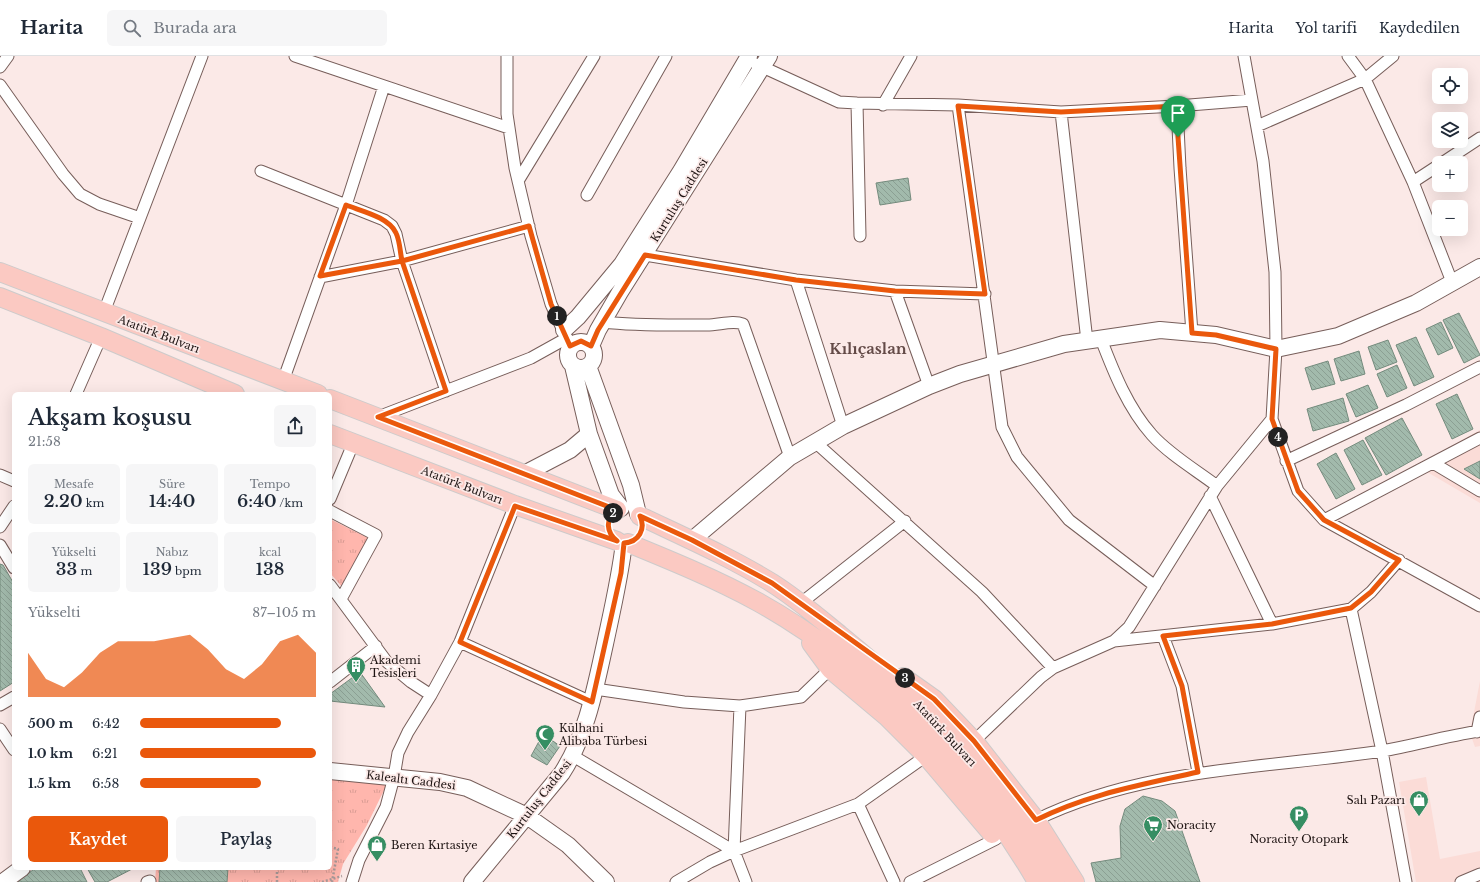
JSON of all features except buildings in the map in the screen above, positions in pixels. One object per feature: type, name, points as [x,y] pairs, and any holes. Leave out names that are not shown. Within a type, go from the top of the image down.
[{"type":"main road","name":"Atatürk Bulvarı","points":[[0,272],[313,392]]},
{"type":"main road","points":[[0,297],[101,337],[213,390],[224,392]]},
{"type":"main road","points":[[332,400],[619,509],[630,509],[639,515],[642,521],[641,533],[633,541],[623,542],[610,533],[608,523],[613,513],[619,509]]},
{"type":"main road","name":"Atatürk Bulvarı","points":[[332,435],[515,506],[623,542],[687,567],[758,602],[839,657],[898,706],[958,768],[1015,846],[1037,882]]},
{"type":"main road","name":"Atatürk Bulvarı","points":[[639,515],[692,540],[772,583],[801,603],[899,685],[966,754],[1007,807],[1055,882]]},
{"type":"main road","points":[[801,603],[934,699],[974,741],[1036,820],[1075,882]]},
{"type":"main road","points":[[800,630],[830,669],[886,716],[926,756],[996,839],[1024,882]]},
{"type":"street","points":[[0,67],[8,56]]},
{"type":"street","points":[[104,312],[202,56]]},
{"type":"street","points":[[295,56],[509,128]]},
{"type":"street","points":[[506,56],[507,114],[518,181],[529,226],[551,304],[567,338],[567,354],[570,363],[581,366],[592,361],[594,354],[591,346],[581,341],[567,338]]},
{"type":"street","points":[[518,181],[594,56]]},
{"type":"street","points":[[587,195],[666,56]]},
{"type":"street","points":[[883,105],[911,56]]},
{"type":"street","points":[[1244,56],[1263,161],[1275,272],[1276,349],[1272,419],[1298,491],[1324,520],[1480,606]]},
{"type":"street","points":[[1348,56],[1365,79],[1413,182],[1452,282]]},
{"type":"street","points":[[1257,126],[1365,79],[1393,56]]},
{"type":"street","points":[[378,417],[531,358],[567,338],[578,317],[622,264],[681,170],[748,58],[766,61],[839,102],[883,105],[958,106],[1061,112],[1177,106],[1252,100]]},
{"type":"street","name":"Kurtuluş Caddesi","points":[[591,346],[603,322],[766,61]]},
{"type":"street","points":[[0,85],[63,174],[80,194],[99,204],[140,218]]},
{"type":"street","points":[[283,381],[346,205],[384,86]]},
{"type":"street","points":[[857,103],[860,236]]},
{"type":"street","points":[[958,106],[985,294],[1002,427],[1017,457],[1069,520],[1155,586]]},
{"type":"street","points":[[1177,106],[1192,333]]},
{"type":"street","points":[[1061,112],[1094,340],[1135,413],[1153,436],[1217,486]]},
{"type":"street","points":[[1453,156],[1480,138]]},
{"type":"street","points":[[1413,182],[1432,170]]},
{"type":"street","points":[[261,171],[384,220],[392,226],[396,234],[402,261],[446,391]]},
{"type":"street","points":[[320,276],[402,261],[529,226]]},
{"type":"street","points":[[645,255],[796,280],[895,291],[985,294]]},
{"type":"street","points":[[692,540],[790,457],[843,426],[929,386],[960,374],[1064,344],[1160,330],[1216,335],[1276,349],[1338,336],[1416,304],[1480,267]]},
{"type":"street","points":[[796,280],[843,426]]},
{"type":"street","points":[[895,291],[929,386]]},
{"type":"street","points":[[603,322],[641,325],[709,325],[736,321],[743,324],[790,457]]},
{"type":"street","points":[[77,392],[101,337]]},
{"type":"street","points":[[581,366],[589,434],[611,495],[619,509]]},
{"type":"street","points":[[581,366],[630,485],[639,515]]},
{"type":"street","points":[[1286,461],[1406,405],[1480,367]]},
{"type":"street","points":[[1114,641],[1129,627],[1217,486],[1272,419]]},
{"type":"street","points":[[524,474],[570,450],[589,434]]},
{"type":"street","points":[[1324,520],[1480,438]]},
{"type":"street","points":[[815,442],[905,521],[982,592],[1053,668]]},
{"type":"street","points":[[332,494],[353,444]]},
{"type":"street","points":[[1433,463],[1480,491]]},
{"type":"street","points":[[0,475],[12,480]]},
{"type":"street","points":[[1210,496],[1272,624]]},
{"type":"street","points":[[354,877],[359,860],[386,807],[398,753],[408,732],[460,642],[515,506]]},
{"type":"street","points":[[0,527],[12,509]]},
{"type":"street","points":[[332,512],[376,535],[342,599]]},
{"type":"street","points":[[801,603],[905,521]]},
{"type":"street","name":"Kurtuluş Caddesi","points":[[472,882],[562,773],[573,756],[581,736],[593,695],[621,573],[623,542]]},
{"type":"street","points":[[0,545],[12,565]]},
{"type":"street","points":[[974,741],[1027,689],[1053,668],[1114,641],[1272,624],[1351,608],[1371,592],[1399,560]]},
{"type":"street","points":[[332,587],[387,662],[411,682],[431,694]]},
{"type":"street","points":[[1351,608],[1382,751],[1406,882]]},
{"type":"street","points":[[1163,636],[1182,686],[1198,772]]},
{"type":"street","points":[[460,642],[593,695],[684,702],[740,706],[802,697],[830,669]]},
{"type":"street","points":[[332,680],[376,646]]},
{"type":"street","points":[[0,705],[12,698]]},
{"type":"street","points":[[740,706],[734,851],[746,882]]},
{"type":"street","points":[[1036,820],[1057,809],[1099,794],[1198,772],[1382,751],[1478,732],[1480,717]]},
{"type":"street","points":[[0,729],[12,747]]},
{"type":"street","points":[[573,756],[734,851]]},
{"type":"street","points":[[676,882],[710,862],[734,851],[858,804],[926,756]]},
{"type":"street","name":"Kalealtı Caddesi","points":[[332,771],[394,776],[440,782],[467,788],[527,816],[568,845],[606,882]]},
{"type":"street","points":[[858,804],[894,882]]},
{"type":"street","points":[[910,882],[996,839]]},
{"type":"street","points":[[3,882],[19,870]]},
{"type":"street","points":[[1461,882],[1480,874]]},
{"type":"path","points":[[332,848],[338,849],[332,882]]},
{"type":"path","points":[[277,870],[277,882]]},
{"type":"path","points":[[322,882],[333,878],[354,877]]},
{"type":"shaded area","points":[[1480,430],[1480,503],[1422,469],[1424,461]]},
{"type":"shaded area","points":[[1480,681],[1480,746],[1475,747],[1470,733]]},
{"type":"shaded area","name":"Salı Pazarı","points":[[1426,777],[1440,859],[1480,851],[1480,882],[1416,882],[1399,782]]},
{"type":"green space","points":[[332,520],[368,538],[342,587],[332,575]]},
{"type":"green space","points":[[332,776],[389,780],[367,825],[343,864],[338,882],[155,882],[156,870],[332,870]]},
{"type":"place","name":"Akademi Tesisleri","points":[[356,683]]},
{"type":"place","name":"Külhani Alibaba Türbesi","points":[[545,751]]},
{"type":"place","name":"Salı Pazarı","points":[[1419,817]]},
{"type":"place","name":"Noracity Otopark","points":[[1299,832]]},
{"type":"place","name":"Noracity","points":[[1153,842]]},
{"type":"place","name":"Beren Kırtasiye","points":[[377,862]]},
{"type":"district","name":"Kılıçaslan","points":[[868,349]]},
{"type":"route","points":[[1178,137],[1177,106],[1061,112],[958,106],[985,294],[895,291],[796,280],[645,255],[620,292],[598,330],[591,346],[588,343],[581,341],[570,346],[551,304],[529,226],[402,261],[396,234],[392,226],[384,220],[346,205],[320,276],[402,261],[446,391],[378,417],[617,510],[613,513],[608,523],[610,533],[617,541],[515,506],[460,642],[592,702],[621,573],[624,543],[633,541],[641,533],[643,527],[640,516],[692,540],[772,583],[934,699],[974,741],[1036,820],[1057,809],[1099,794],[1198,772],[1182,686],[1163,636],[1272,624],[1328,614],[1351,608],[1371,592],[1399,560],[1324,520],[1298,491],[1272,419],[1276,349],[1216,335],[1192,333],[1178,137]]}]
